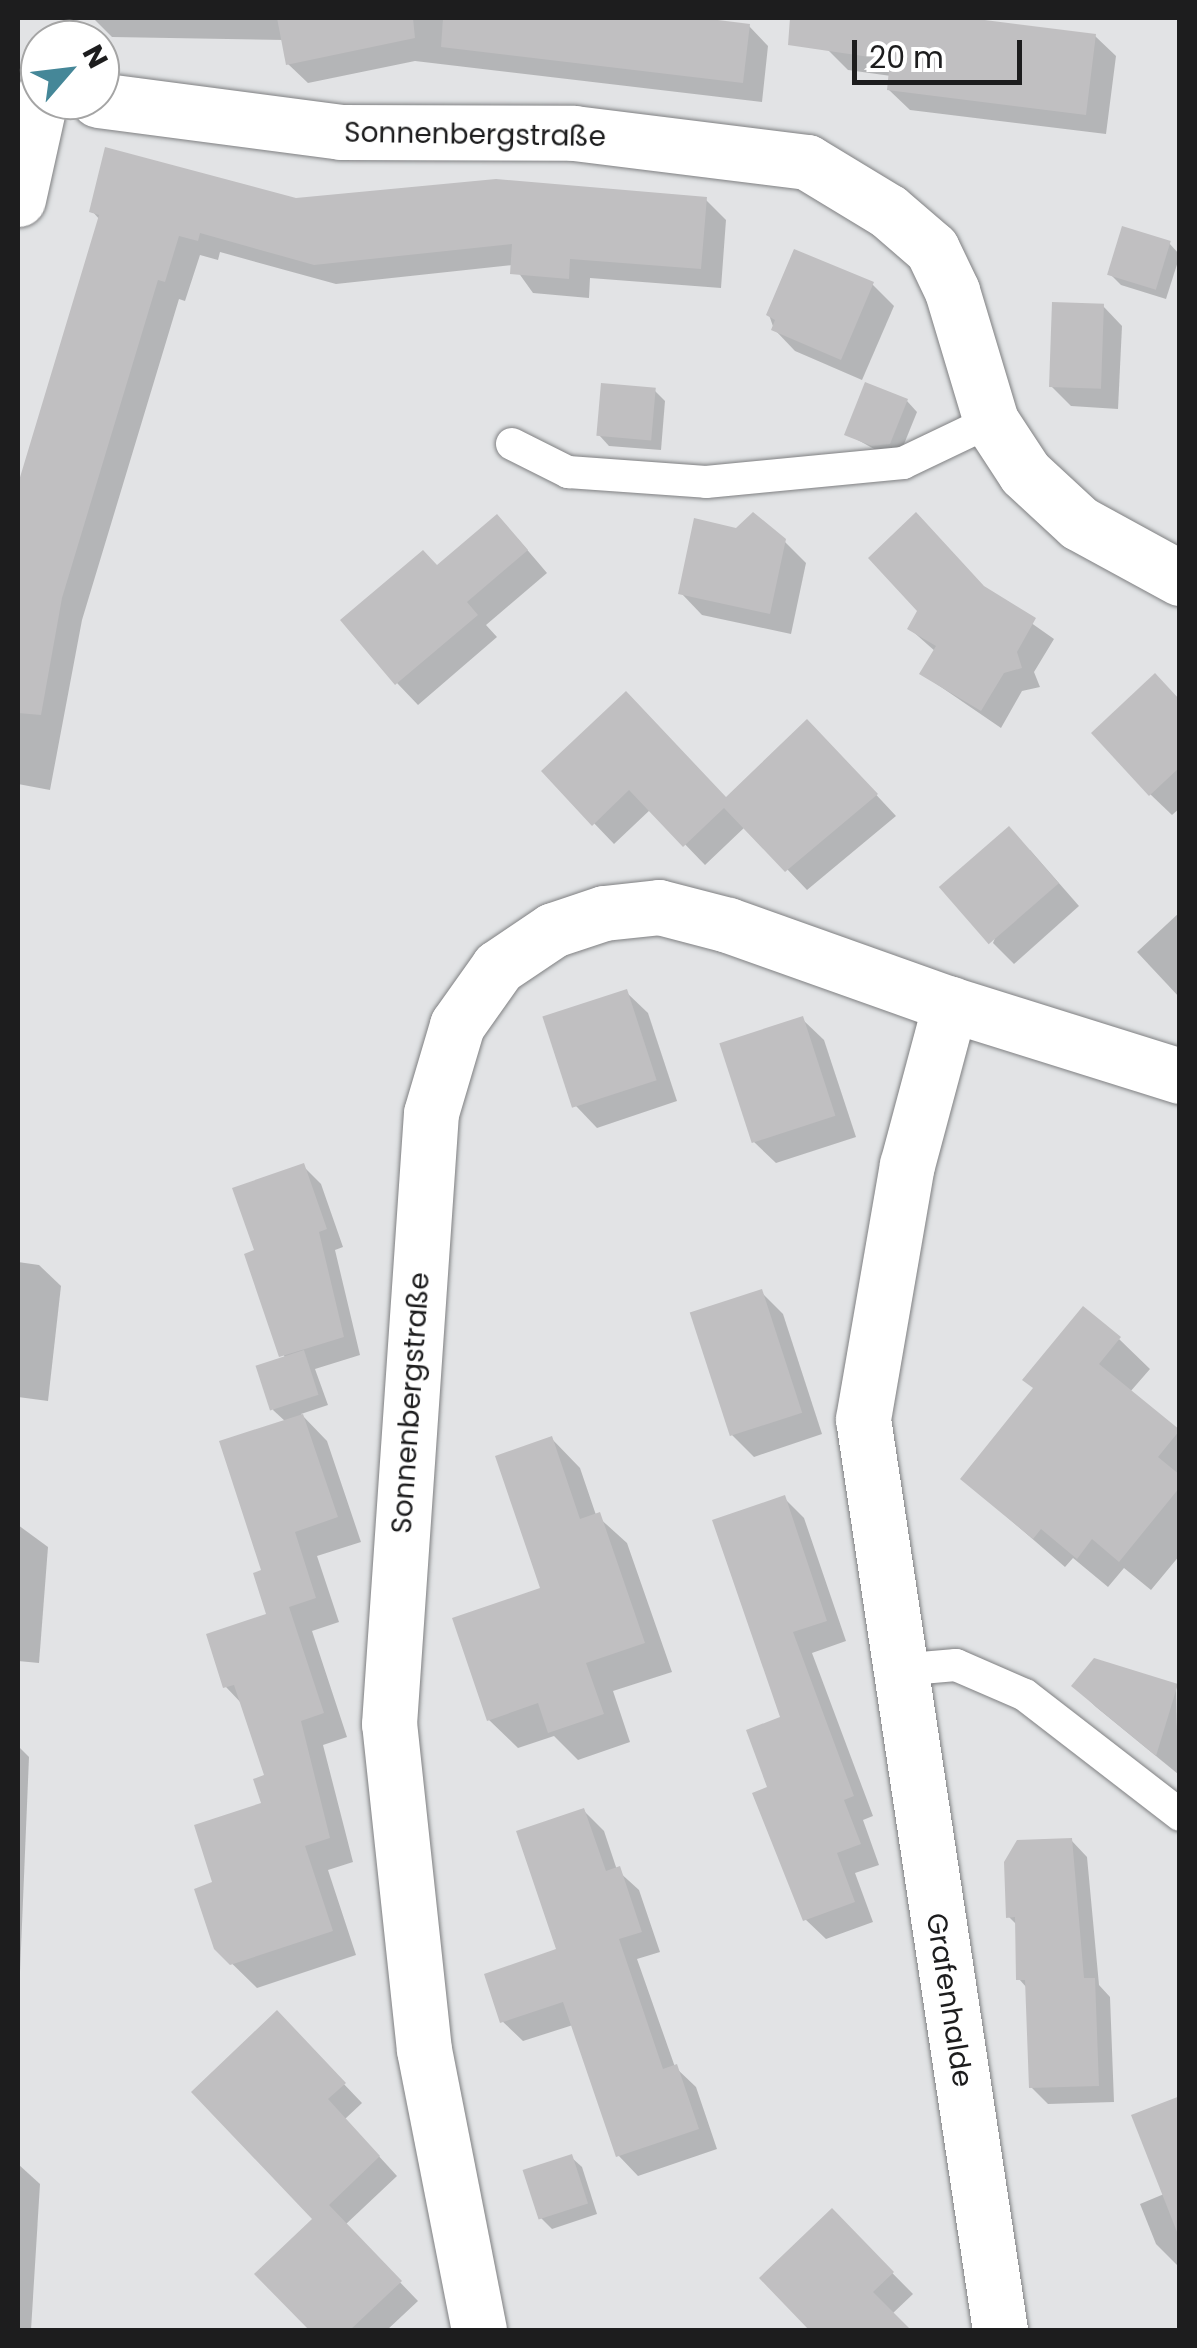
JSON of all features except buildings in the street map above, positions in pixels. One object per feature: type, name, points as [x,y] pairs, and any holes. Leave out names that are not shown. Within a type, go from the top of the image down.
[{"type":"street","name":"Sonnenbergstraße","points":[[120,103],[340,132],[574,133],[806,162],[888,211],[932,249],[952,291],[991,421],[1025,473],[1078,524],[1180,578]]},
{"type":"street","points":[[18,198],[36,120]]},
{"type":"street","name":"Sonnenbergstraße","points":[[478,2330],[424,2050],[389,1724],[432,1113],[457,1025],[498,967],[553,930],[604,913],[659,907],[728,925],[950,1004],[1180,1076]]},
{"type":"street","points":[[898,1670],[863,1419],[907,1165],[950,1004]]},
{"type":"street","name":"Grafenhalde","points":[[898,1670],[1000,2330]]},
{"type":"lane","points":[[512,444],[568,472],[706,482],[903,463],[991,421]]},
{"type":"lane","points":[[898,1670],[956,1665],[1025,1695],[1180,1815]]}]
